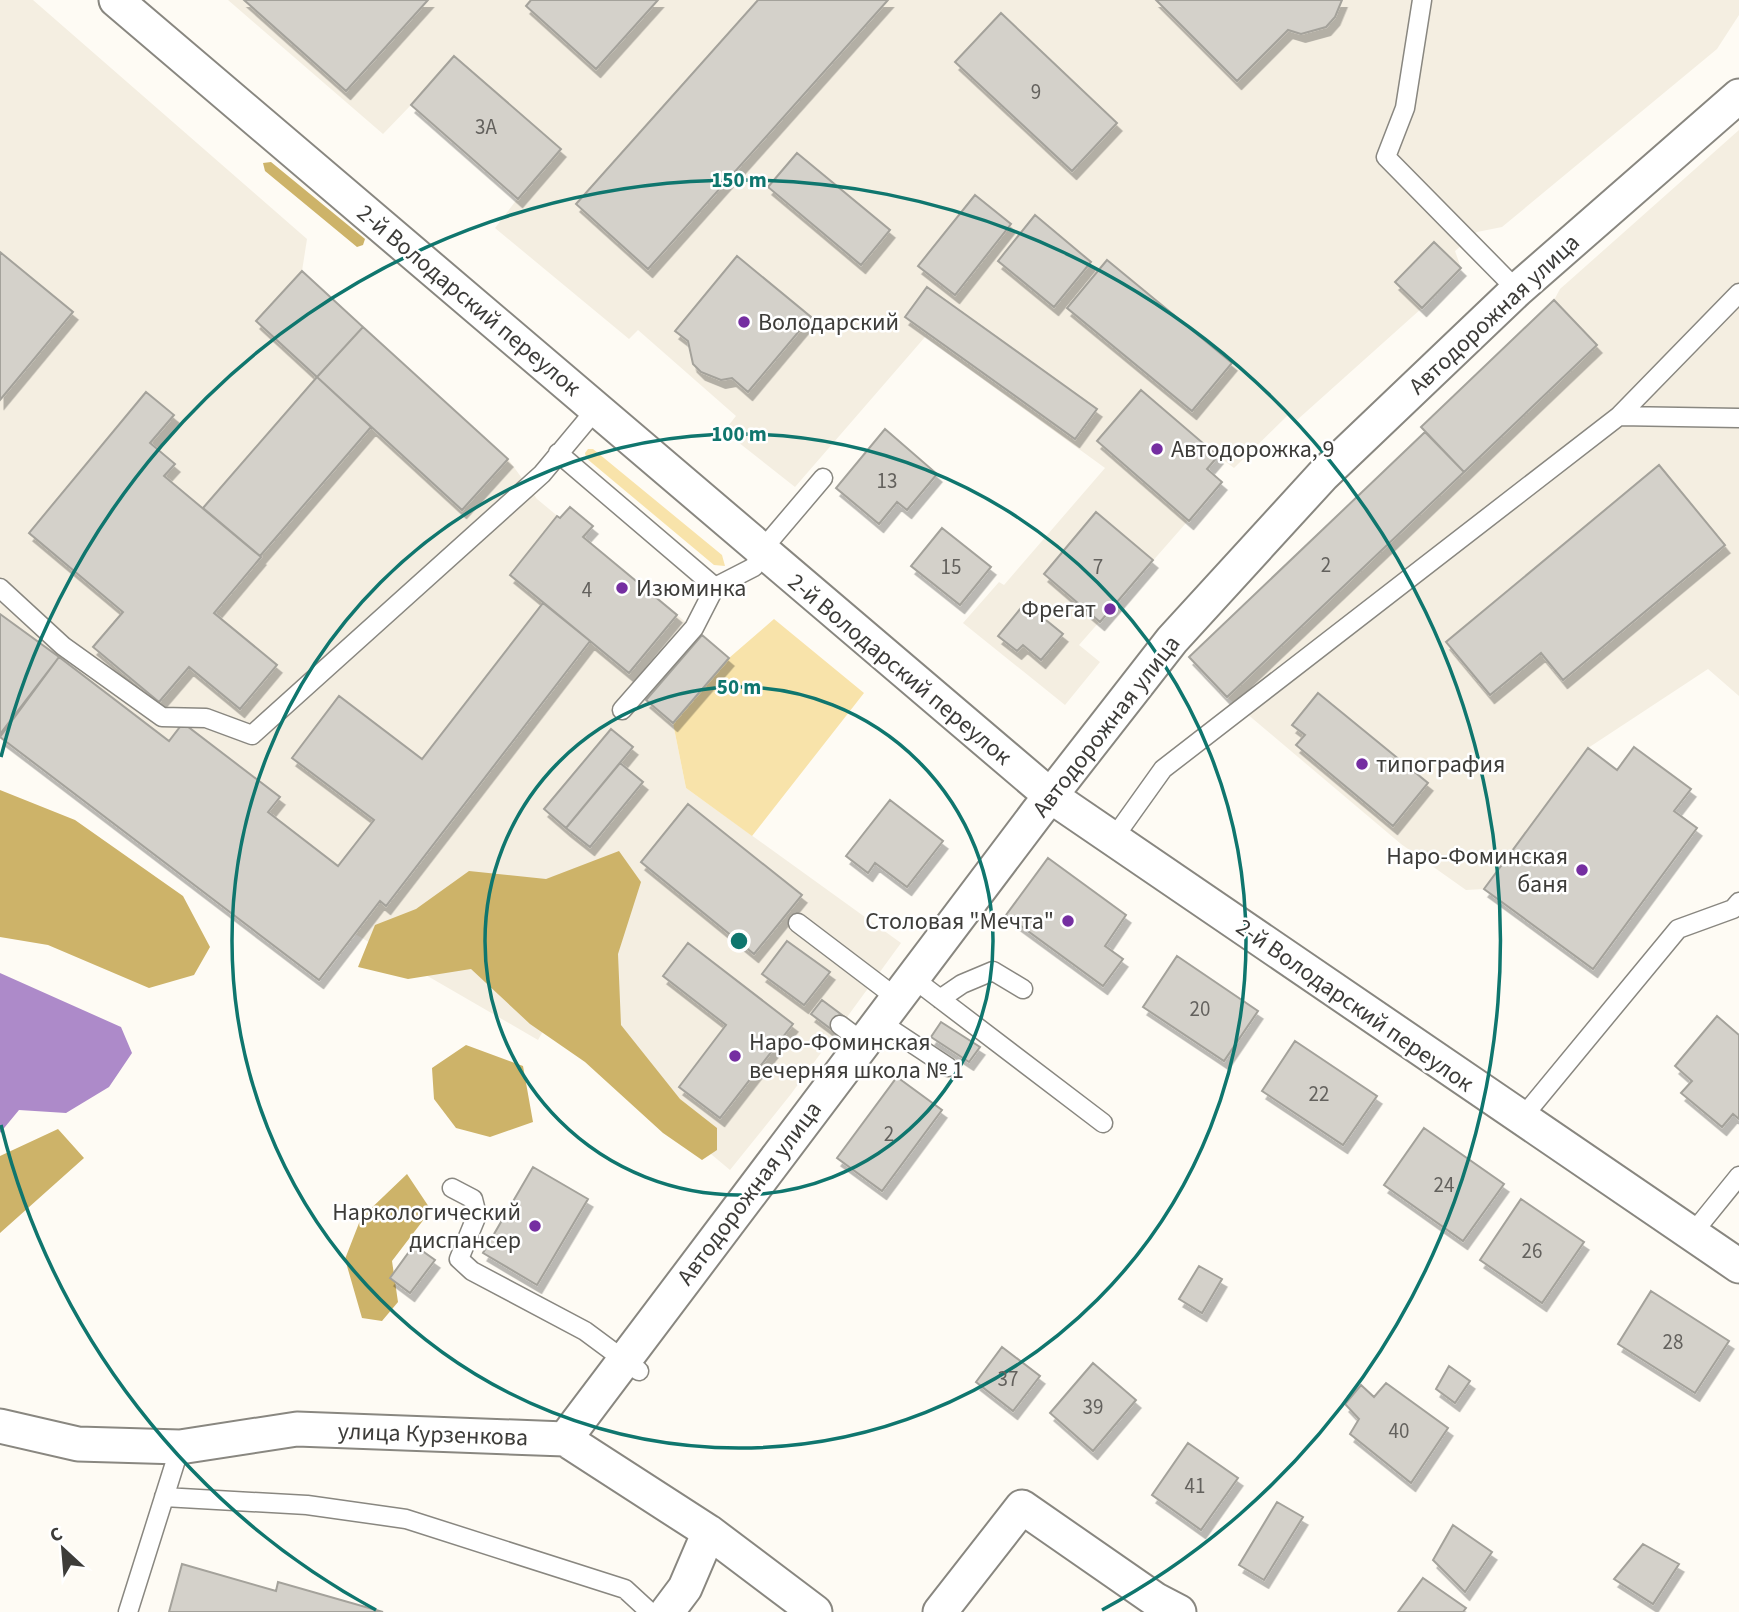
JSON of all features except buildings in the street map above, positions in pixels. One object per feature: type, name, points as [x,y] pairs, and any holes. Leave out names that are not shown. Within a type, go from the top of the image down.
[{"type":"street","name":"2-й Володарский переулок","points":[[124,2],[761,551],[1052,797],[1739,1266]]},
{"type":"street","name":"Автодорожная улица","points":[[565,1439],[631,1365],[879,1013],[1052,797],[1172,640],[1323,475],[1517,290],[1739,96]]},
{"type":"street","name":"улица Курзенкова","points":[[0,1426],[78,1444],[180,1447],[298,1429],[565,1439]]},
{"type":"street","points":[[565,1439],[709,1532],[815,1612]]},
{"type":"street","points":[[940,1612],[1022,1507],[1156,1600],[1180,1612]]},
{"type":"street","points":[[667,1612],[685,1588],[709,1532]]},
{"type":"lane","points":[[1422,0],[1405,108],[1386,157],[1517,290]]},
{"type":"lane","points":[[1113,839],[1163,769],[1619,416],[1739,293]]},
{"type":"lane","points":[[0,588],[63,646],[162,717],[206,718],[252,735],[542,474],[597,408]]},
{"type":"lane","points":[[1619,416],[1739,418]]},
{"type":"lane","points":[[558,453],[715,587]]},
{"type":"lane","points":[[622,710],[694,628],[715,587],[754,567],[761,551],[823,478]]},
{"type":"lane","points":[[1521,1119],[1678,929],[1733,909],[1739,902]]},
{"type":"lane","points":[[798,923],[879,1013],[948,1067]]},
{"type":"lane","points":[[879,1013],[940,999],[962,984],[993,971],[1023,989]]},
{"type":"lane","points":[[940,999],[1103,1124]]},
{"type":"lane","points":[[1692,1234],[1739,1175]]},
{"type":"lane","points":[[452,1188],[473,1199],[477,1215],[459,1259],[472,1271],[585,1331],[631,1365]]},
{"type":"lane","points":[[128,1612],[180,1447]]},
{"type":"lane","points":[[164,1497],[307,1505],[406,1519],[625,1589],[650,1612]]},
{"type":"shaded area","points":[[0,0],[33,0],[307,239],[302,271],[508,459],[537,499],[729,658],[673,723],[686,788],[901,943],[791,1094],[730,1170],[550,1019],[538,1040],[355,934],[319,980],[0,737]]},
{"type":"shaded area","points":[[228,0],[1739,0],[1739,15],[1717,49],[1502,227],[1477,232],[1455,251],[1461,268],[1422,308],[1297,420],[1289,414],[1234,468],[1218,456],[1207,469],[1222,482],[1079,645],[1100,662],[1065,705],[963,623],[999,582],[1004,585],[1105,468],[925,337],[795,487],[724,431],[736,416],[638,330],[629,339],[495,228],[518,198],[411,105],[383,134]]},
{"type":"shaded area","points":[[1739,130],[1739,696],[1708,669],[1588,748],[1484,889],[1466,890],[1401,844],[1227,697],[1189,657],[1425,432],[1421,427],[1554,300],[1560,289]]},
{"type":"shaded area","points":[[271,162],[365,239],[363,245],[357,247],[265,171],[263,163]]},
{"type":"shaded area","points":[[588,449],[593,449],[722,555],[725,566],[714,565],[586,458]]},
{"type":"shaded area","points":[[774,619],[864,693],[752,836],[686,788],[673,723],[729,658]]},
{"type":"shaded area","points":[[0,790],[75,820],[183,896],[210,947],[194,975],[149,988],[48,945],[0,937]]},
{"type":"shaded area","points":[[619,851],[641,882],[618,954],[621,1025],[680,1099],[717,1128],[717,1150],[702,1160],[663,1133],[585,1062],[530,1024],[471,969],[408,979],[358,967],[375,925],[416,909],[469,871],[546,879]]},
{"type":"shaded area","points":[[0,973],[121,1027],[132,1053],[109,1087],[66,1113],[19,1110],[0,1133]]},
{"type":"shaded area","points":[[466,1045],[523,1066],[533,1122],[490,1137],[456,1128],[434,1099],[432,1068]]},
{"type":"shaded area","points":[[58,1129],[84,1158],[0,1233],[0,1156]]},
{"type":"shaded area","points":[[407,1174],[431,1210],[392,1261],[398,1302],[382,1321],[362,1318],[345,1259],[361,1218]]},
{"type":"place","name":"Володарский","points":[[744,322]]},
{"type":"place","name":"Автодорожка, 9","points":[[1157,449]]},
{"type":"place","name":"Изюминка","points":[[622,588]]},
{"type":"place","name":"Фрегат","points":[[1110,609]]},
{"type":"place","name":"типография","points":[[1362,764]]},
{"type":"place","name":"Наро-Фоминская баня","points":[[1582,870]]},
{"type":"place","name":"Столовая \"Мечта\"","points":[[1068,921]]},
{"type":"place","name":"Наро-Фоминская вечерняя школа № 1","points":[[735,1056]]},
{"type":"place","name":"Наркологический диспансер","points":[[535,1226]]}]
